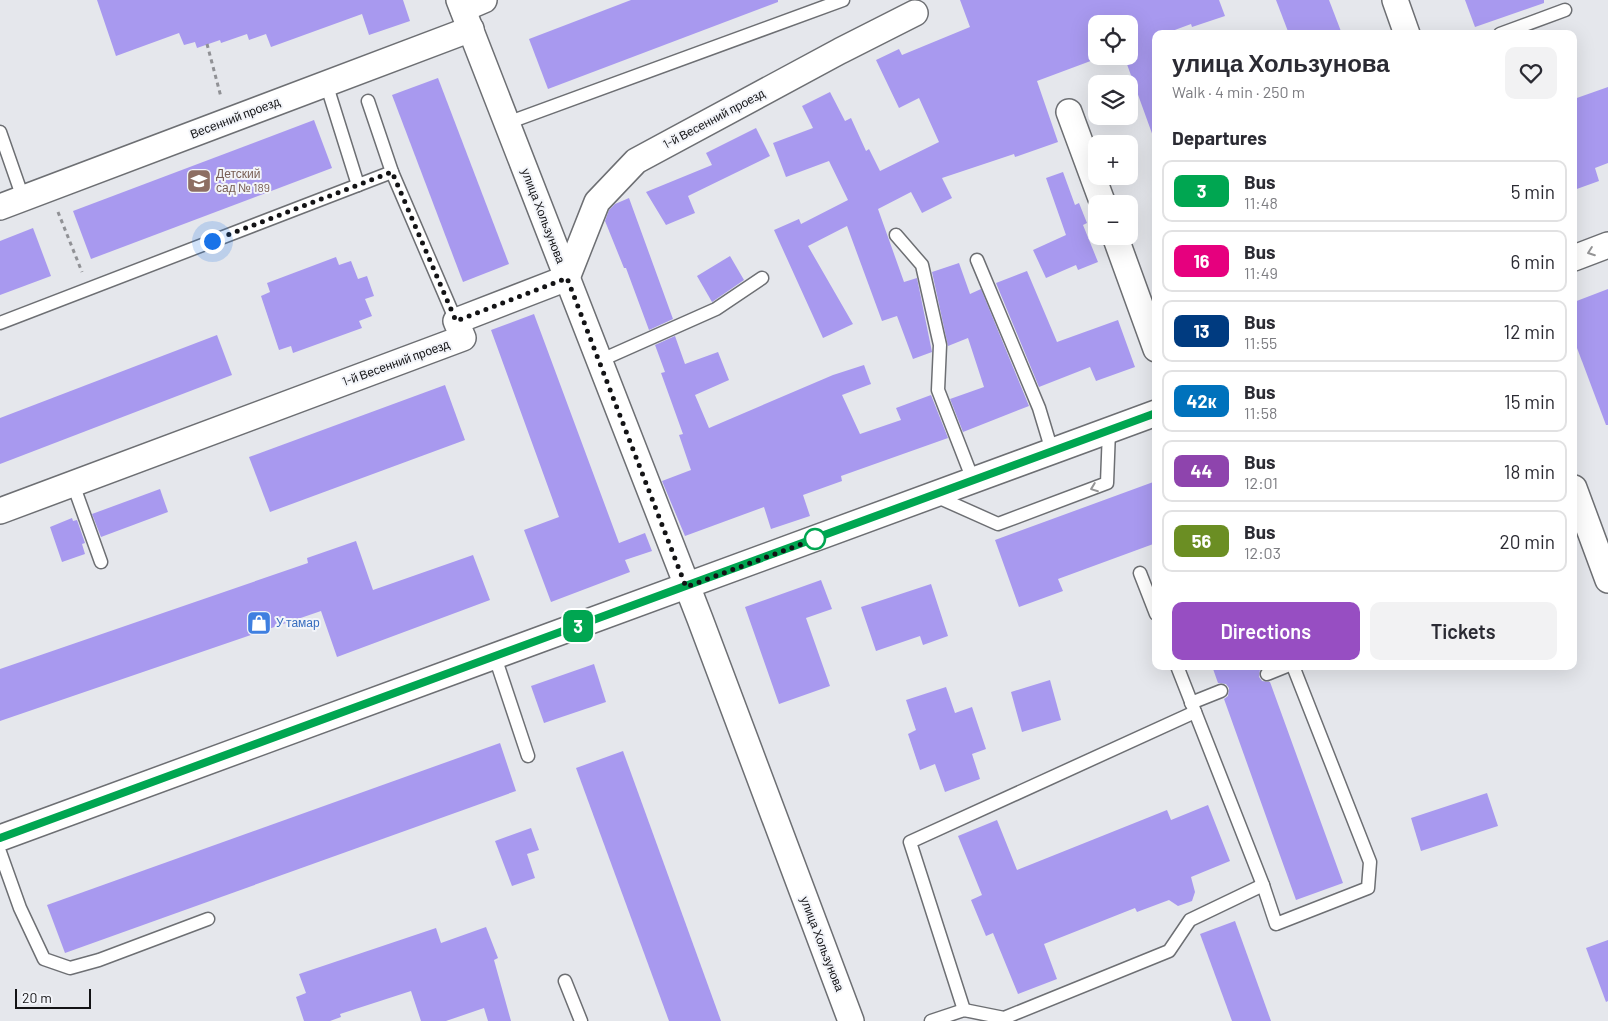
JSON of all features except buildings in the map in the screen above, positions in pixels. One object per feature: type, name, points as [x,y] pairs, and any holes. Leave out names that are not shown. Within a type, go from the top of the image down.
[{"type":"street","points":[[1395,0],[1406,30]]},
{"type":"street","name":"улица Хользунова","points":[[469,10],[507,123],[851,1021]]},
{"type":"street","name":"Весенний проезд","points":[[0,207],[326,83],[469,10]]},
{"type":"street","name":"1-й Весенний проезд","points":[[0,511],[463,338],[456,321],[567,278],[597,202],[636,160],[840,51],[916,13]]},
{"type":"street","points":[[1069,112],[1100,195]]},
{"type":"street","points":[[1118,245],[1152,338]]},
{"type":"street","points":[[1577,257],[1608,245]]},
{"type":"street","points":[[0,838],[1152,414]]},
{"type":"street","points":[[1577,496],[1608,580]]},
{"type":"lane","points":[[507,123],[843,0]]},
{"type":"lane","points":[[1511,30],[1565,10]]},
{"type":"lane","points":[[326,83],[358,185]]},
{"type":"lane","points":[[368,101],[392,172],[456,321]]},
{"type":"lane","points":[[0,132],[23,198]]},
{"type":"lane","points":[[0,322],[392,172]]},
{"type":"lane","points":[[896,235],[922,265],[940,345],[938,390],[973,480]]},
{"type":"lane","points":[[977,260],[1039,408],[1052,452]]},
{"type":"lane","points":[[599,362],[716,309],[762,278]]},
{"type":"lane","points":[[933,495],[998,524],[1107,483],[1109,430]]},
{"type":"lane","points":[[73,484],[101,562]]},
{"type":"lane","points":[[1140,573],[1152,604]]},
{"type":"lane","points":[[495,656],[528,756]]},
{"type":"lane","points":[[1179,670],[1263,885],[1276,924],[1368,888],[1370,862],[1295,670]]},
{"type":"lane","points":[[1267,674],[1277,670]]},
{"type":"lane","points":[[964,1010],[910,842],[1193,708],[1221,692]]},
{"type":"lane","points":[[0,852],[20,908],[44,959],[70,968],[99,960],[208,919]]},
{"type":"lane","points":[[931,1021],[964,1010],[1005,1020],[1169,951],[1190,920],[1263,885]]},
{"type":"lane","points":[[565,981],[581,1021]]},
{"type":"path","points":[[207,44],[227,121]]},
{"type":"path","points":[[49,188],[88,288]]},
{"type":"bus line","name":"3","points":[[0,838],[1152,414]]},
{"type":"place","name":"Детский сад № 189","points":[[199,181]]},
{"type":"place","name":"У тамар","points":[[259,623]]},
{"type":"route","points":[[212,241],[392,172],[456,321],[567,278],[686,587],[815,539]]}]
